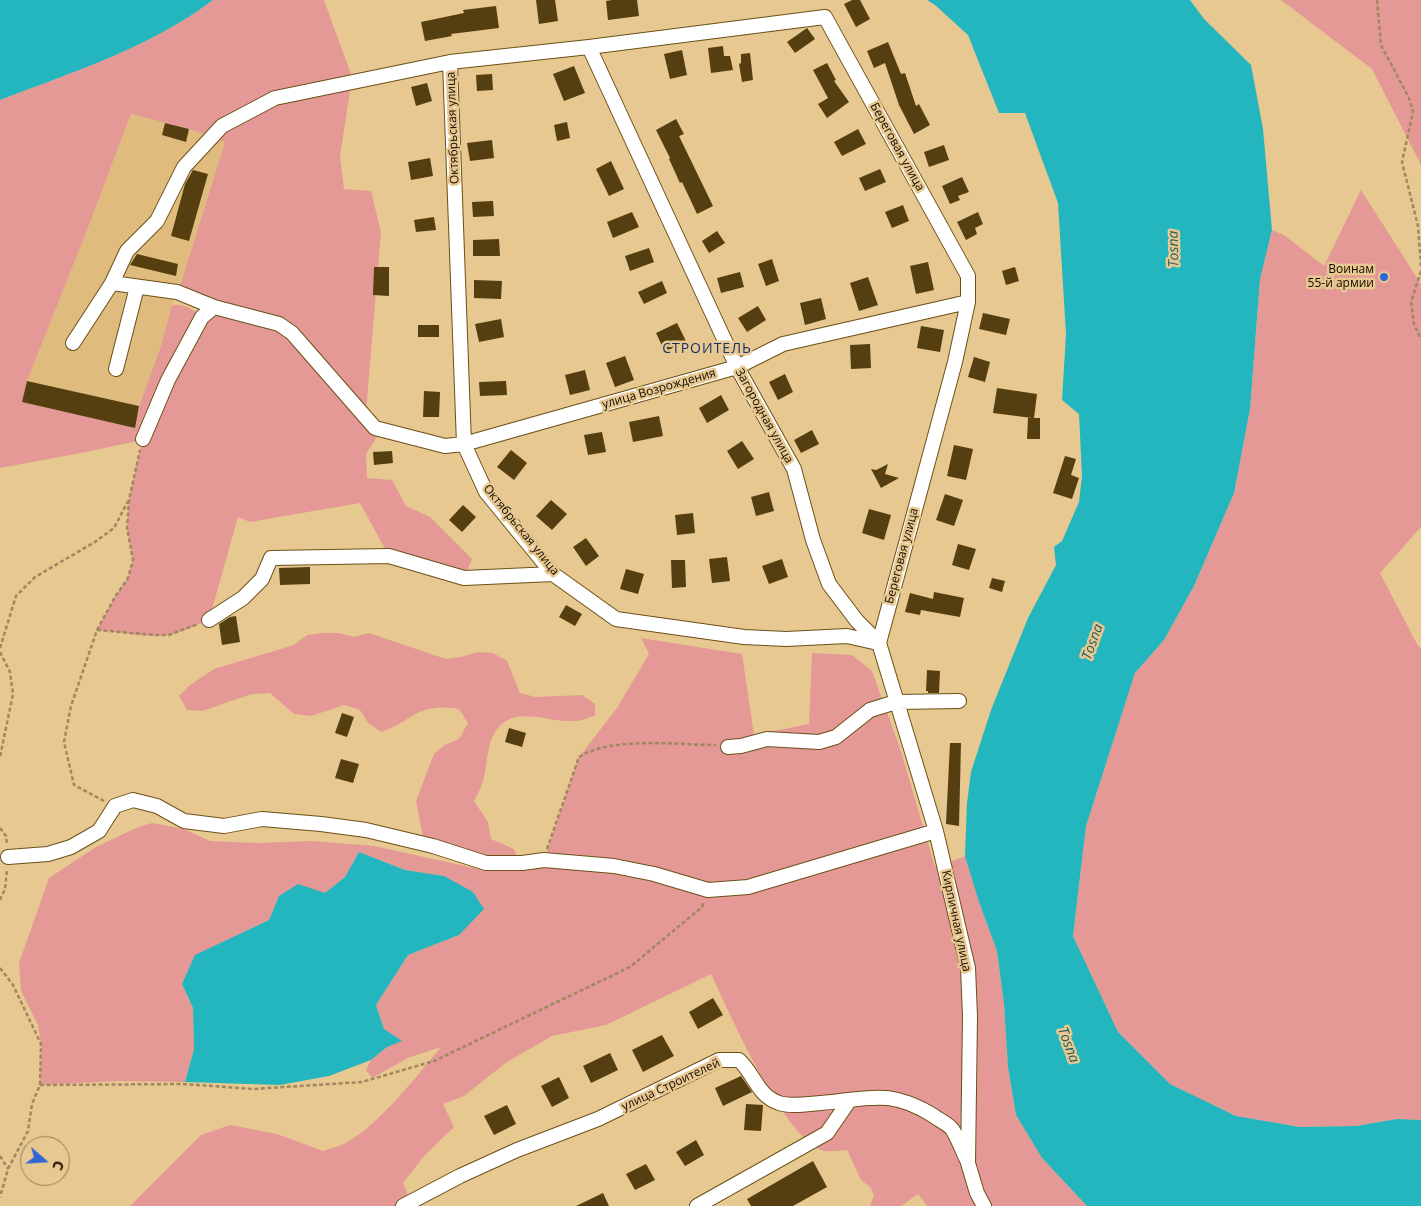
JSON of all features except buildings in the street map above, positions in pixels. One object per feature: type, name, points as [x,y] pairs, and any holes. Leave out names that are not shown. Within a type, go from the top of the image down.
[{"type":"street","name":"Береговая улица","points":[[72,344],[112,283],[127,251],[156,221],[184,166],[222,126],[275,98],[450,62],[589,47],[825,17],[968,276],[968,302],[955,362],[879,643]]},
{"type":"street","name":"Загородная улица","points":[[589,47],[737,367],[794,469],[813,540],[829,584],[856,622],[879,643]]},
{"type":"street","name":"Октябрьская улица","points":[[450,62],[464,444],[486,492],[554,574],[616,619],[744,637],[786,640],[847,636],[879,643]]},
{"type":"street","name":"улица Возрождения","points":[[112,283],[178,292],[214,307],[279,324],[292,333],[375,428],[445,446],[464,444],[737,367],[783,344],[968,302]]},
{"type":"street","points":[[116,369],[137,287]]},
{"type":"street","points":[[143,439],[168,380],[202,317],[214,307]]},
{"type":"street","points":[[209,620],[243,598],[262,579],[271,558],[389,556],[464,578],[554,574]]},
{"type":"street","name":"Кирпичная улица","points":[[879,643],[936,831],[968,968],[970,1016],[968,1163],[977,1193],[984,1206]]},
{"type":"street","points":[[728,747],[741,746],[767,739],[819,742],[836,738],[870,710],[896,702],[959,701]]},
{"type":"street","points":[[8,857],[48,854],[71,847],[99,831],[115,806],[133,800],[157,806],[184,822],[224,826],[262,819],[321,824],[366,830],[432,846],[486,863],[522,863],[544,860],[614,866],[654,874],[708,890],[748,887],[936,831]]},
{"type":"street","name":"улица Строителей","points":[[403,1206],[460,1176],[517,1150],[598,1120],[719,1060],[738,1060],[748,1068],[763,1095],[780,1103],[800,1105],[849,1101],[869,1097],[893,1097],[917,1105],[952,1128],[968,1163]]},
{"type":"street","points":[[697,1206],[827,1133],[849,1101]]},
{"type":"path","points":[[1376,0],[1381,45],[1409,98],[1413,112],[1402,162],[1418,226],[1421,266]]},
{"type":"path","points":[[1421,272],[1411,302],[1414,324],[1421,340]]},
{"type":"path","points":[[115,806],[74,785],[64,742],[71,706],[97,630],[114,597],[128,578],[133,560],[127,528],[129,500],[143,439]]},
{"type":"path","points":[[0,757],[13,694],[10,672],[0,650],[16,596],[35,577],[87,547],[114,528],[129,500]]},
{"type":"path","points":[[97,630],[155,635],[169,634],[209,620]]},
{"type":"path","points":[[544,860],[579,757],[589,751],[602,747],[627,744],[717,745],[728,747]]},
{"type":"path","points":[[40,1085],[184,1084],[253,1089],[362,1082],[434,1061],[630,967],[702,907],[708,890]]},
{"type":"path","points":[[0,968],[13,985],[41,1044],[40,1085],[32,1104],[28,1131],[8,1168],[0,1197]]},
{"type":"path","points":[[0,1156],[8,1168]]},
{"type":"shaded area","points":[[213,0],[324,0],[352,77],[340,157],[344,189],[371,191],[381,232],[366,412],[288,322],[218,303],[180,286],[225,142],[189,129],[131,114],[27,381],[22,402],[134,427],[139,406],[161,346],[172,305],[181,305],[202,317],[170,386],[209,317],[217,314],[278,330],[289,338],[379,434],[366,454],[367,478],[392,480],[406,506],[430,517],[472,559],[464,578],[389,556],[360,503],[250,522],[238,517],[209,620],[184,630],[160,636],[97,630],[128,578],[133,560],[127,528],[129,500],[142,440],[0,468],[0,100],[138,45],[189,17]]},
{"type":"shaded area","points":[[1281,0],[1421,0],[1421,165],[1372,69]]},
{"type":"shaded area","points":[[131,114],[165,123],[162,135],[186,141],[189,129],[225,142],[180,286],[172,305],[161,346],[139,406],[27,381]]},
{"type":"shaded area","points":[[1361,190],[1421,284],[1421,527],[1380,573],[1418,646],[1421,648],[1421,1120],[1397,1119],[1356,1126],[1300,1127],[1236,1116],[1170,1084],[1118,1032],[1073,936],[1086,826],[1135,673],[1164,640],[1194,586],[1234,493],[1250,409],[1260,279],[1272,230],[1284,235],[1324,266]]},
{"type":"shaded area","points":[[338,633],[354,637],[369,633],[446,659],[478,652],[493,653],[507,661],[520,693],[535,697],[582,695],[595,704],[595,716],[578,721],[530,716],[508,720],[499,726],[492,738],[483,781],[474,801],[488,822],[491,839],[514,849],[519,862],[489,860],[424,842],[416,801],[434,754],[445,745],[459,739],[468,723],[459,709],[445,707],[425,710],[381,732],[368,723],[360,710],[344,705],[311,716],[294,714],[270,693],[252,694],[202,711],[187,710],[179,696],[190,685],[214,669],[294,645],[307,635]]},
{"type":"shaded area","points":[[641,638],[742,654],[754,735],[809,724],[812,653],[852,655],[872,671],[900,748],[935,867],[966,856],[979,902],[997,951],[1004,1004],[1008,1067],[1016,1115],[1042,1158],[1087,1206],[927,1206],[918,1194],[901,1206],[870,1206],[874,1195],[870,1187],[861,1180],[847,1150],[821,1150],[806,1139],[790,1121],[774,1098],[744,1043],[711,974],[606,1025],[552,1036],[507,1062],[464,1096],[443,1104],[454,1127],[425,1155],[403,1183],[413,1206],[130,1206],[201,1135],[230,1125],[277,1134],[323,1151],[342,1145],[356,1137],[395,1101],[441,1047],[408,1058],[372,1078],[366,1070],[371,1060],[387,1047],[384,1029],[376,1005],[408,955],[459,935],[444,876],[405,870],[359,852],[345,877],[325,893],[279,896],[269,920],[195,956],[182,984],[193,1008],[194,1049],[185,1082],[118,1081],[40,1085],[41,1044],[38,1025],[21,991],[19,963],[49,878],[96,847],[136,828],[152,823],[184,829],[210,841],[257,843],[313,841],[374,846],[488,871],[544,860],[579,757],[617,708],[649,654]]},
{"type":"water","points":[[0,0],[213,0],[164,32],[138,45],[0,100]]},
{"type":"water","name":"Tosna","points":[[927,0],[1190,0],[1204,19],[1251,65],[1263,129],[1272,230],[1260,279],[1250,409],[1234,493],[1194,586],[1164,640],[1135,673],[1086,826],[1073,936],[1118,1032],[1170,1084],[1236,1116],[1300,1127],[1356,1126],[1397,1119],[1421,1120],[1421,1206],[1087,1206],[1042,1158],[1016,1115],[1008,1067],[1004,1004],[997,951],[965,856],[967,803],[971,772],[991,710],[1028,618],[1056,565],[1054,547],[1062,541],[1079,502],[1082,476],[1079,414],[1062,400],[1066,334],[1058,203],[1025,113],[999,113],[968,35]]},
{"type":"water","points":[[359,852],[405,870],[444,876],[473,892],[484,909],[459,935],[408,955],[376,1005],[384,1029],[402,1041],[387,1047],[371,1060],[329,1076],[280,1085],[185,1082],[194,1049],[193,1008],[182,984],[195,955],[269,920],[279,896],[298,884],[325,893],[345,877]]},
{"type":"place","name":"Воинам 55-й армии","points":[[1384,277]]},
{"type":"district","name":"СТРОИТЕЛЬ","points":[[707,349]]}]
